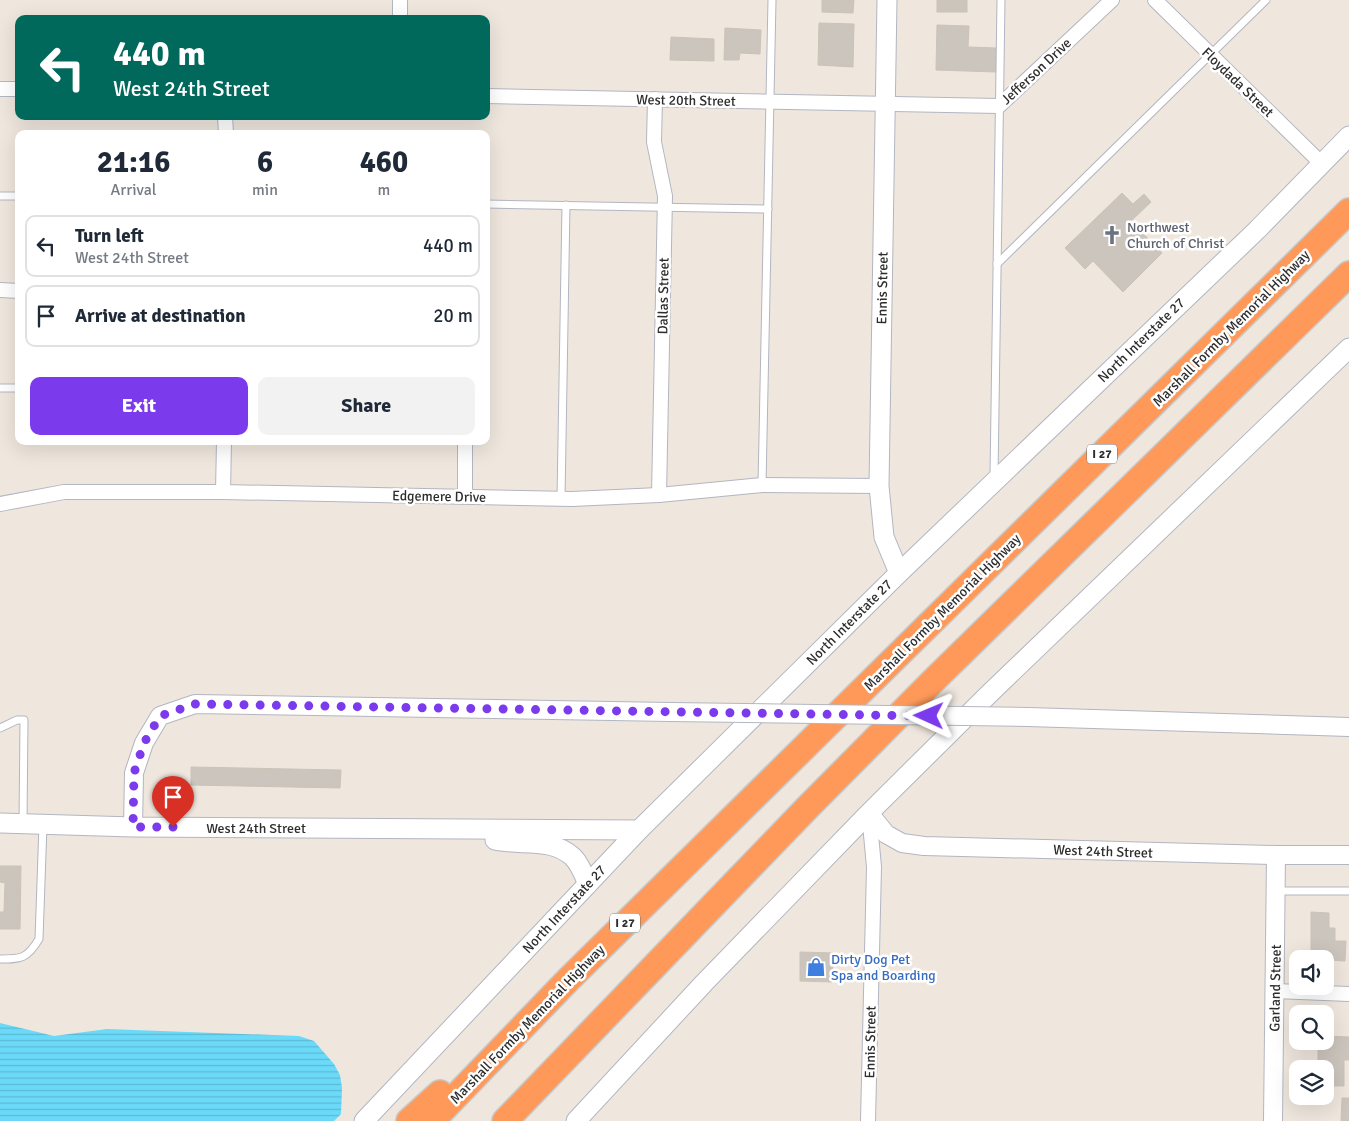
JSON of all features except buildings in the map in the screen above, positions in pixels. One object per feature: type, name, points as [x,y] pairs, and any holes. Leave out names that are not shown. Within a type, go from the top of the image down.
[{"type":"highway","name":"Marshall Formby Memorial Highway","points":[[432,1121],[568,980],[1349,211]]},
{"type":"highway","points":[[505,1121],[840,774],[1349,274]]},
{"type":"highway","points":[[409,1121],[568,980]]},
{"type":"main road","name":"Ennis Street","points":[[887,0],[879,486],[884,537],[899,573]]},
{"type":"main road","name":"North Interstate 27","points":[[364,1121],[640,830],[899,573],[1257,230],[1349,136]]},
{"type":"main road","points":[[576,1121],[704,983],[869,813],[1004,680],[1349,348]]},
{"type":"main road","name":"West 24th Street","points":[[0,822],[133,827],[640,830]]},
{"type":"main road","name":"West 24th Street","points":[[452,829],[502,842],[539,844],[559,848],[574,858],[588,884]]},
{"type":"street","points":[[400,0],[400,15]]},
{"type":"street","name":"Jefferson Drive","points":[[886,104],[999,106],[1112,0]]},
{"type":"street","name":"Floydada Street","points":[[1155,0],[1322,164]]},
{"type":"street","points":[[0,89],[15,89]]},
{"type":"street","name":"West 20th Street","points":[[490,96],[886,104]]},
{"type":"street","name":"Dallas Street","points":[[655,99],[654,142],[665,196],[659,495]]},
{"type":"street","points":[[0,290],[15,291]]},
{"type":"street","points":[[224,445],[224,492]]},
{"type":"street","points":[[465,445],[465,496]]},
{"type":"street","name":"Edgemere Drive","points":[[0,504],[64,492],[224,492],[562,499],[659,495],[762,485],[879,486]]},
{"type":"street","points":[[133,827],[134,773],[144,743],[160,716],[195,704],[1028,717],[1349,727]]},
{"type":"street","name":"West 24th Street","points":[[869,813],[886,834],[902,843],[924,846],[1276,855],[1349,855]]},
{"type":"street","name":"Ennis Street","points":[[868,1121],[874,867],[869,813]]},
{"type":"street","name":"Garland Street","points":[[1273,1121],[1276,855]]},
{"type":"street","points":[[1275,991],[1349,994]]},
{"type":"lane","points":[[762,485],[772,0]]},
{"type":"lane","points":[[994,481],[1001,0]]},
{"type":"lane","points":[[997,264],[1266,0]]},
{"type":"lane","points":[[0,196],[15,196]]},
{"type":"lane","points":[[490,204],[768,209]]},
{"type":"lane","points":[[562,499],[566,205]]},
{"type":"lane","points":[[0,388],[15,388]]},
{"type":"lane","points":[[0,728],[17,720],[24,720],[23,823]]},
{"type":"lane","points":[[0,959],[20,959],[32,951],[38,939],[44,824]]},
{"type":"lane","points":[[1276,891],[1349,892]]},
{"type":"water","points":[[0,1023],[54,1036],[107,1029],[299,1036],[314,1041],[334,1064],[340,1075],[342,1088],[341,1114],[334,1121],[0,1121]]},
{"type":"place","name":"Northwest Church of Christ","points":[[1112,235]]},
{"type":"place","name":"Dirty Dog Pet Spa and Boarding","points":[[816,967]]},
{"type":"route","points":[[173,827],[133,827],[134,773],[144,743],[160,716],[195,704],[929,716]]}]
